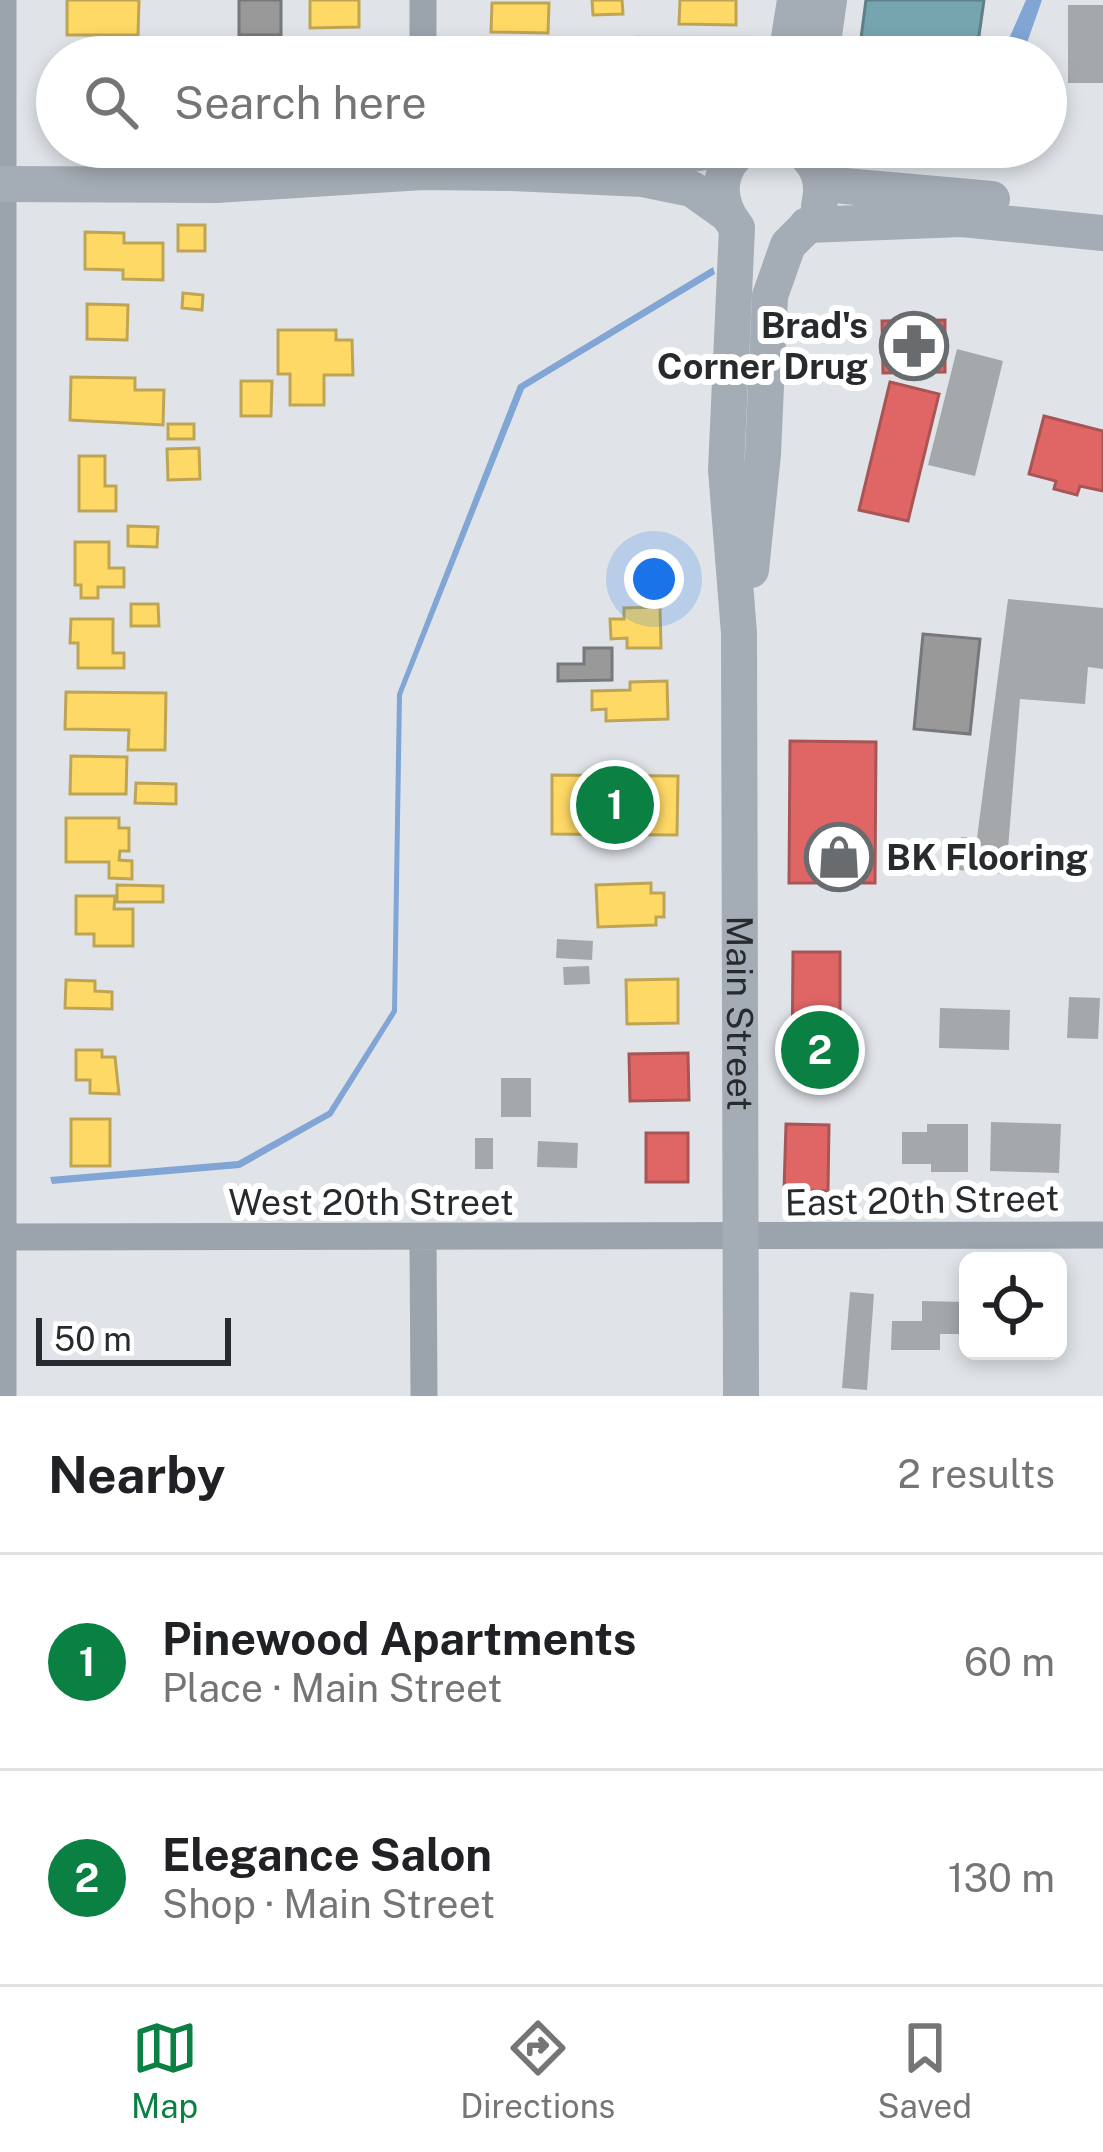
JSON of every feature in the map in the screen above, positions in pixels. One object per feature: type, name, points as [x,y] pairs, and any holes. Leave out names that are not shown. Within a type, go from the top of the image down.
[{"type":"main road","points":[[789,36],[795,0]]},
{"type":"main road","points":[[823,36],[829,0]]},
{"type":"main road","points":[[2,184],[216,185],[357,168]]},
{"type":"main road","points":[[478,168],[643,179],[692,189],[752,237],[770,241],[805,228],[962,219],[1103,233]]},
{"type":"main road","points":[[512,173],[589,168]]},
{"type":"main road","name":"Main Street","points":[[726,168],[721,197],[740,242],[728,378],[726,470],[739,633],[741,1396]]},
{"type":"main road","name":"Main Street","points":[[739,633],[752,569],[763,454],[770,296],[788,245],[821,201],[814,168]]},
{"type":"main road","points":[[849,168],[1103,211]]},
{"type":"street","points":[[3,0],[3,1396]]},
{"type":"street","points":[[423,0],[423,36]]},
{"type":"street","name":"East 20th Street","points":[[741,1238],[1103,1234]]},
{"type":"street","name":"West 20th Street","points":[[1,1237],[741,1238]]},
{"type":"street","points":[[423,1238],[424,1396]]},
{"type":"shaded area","points":[[635,35],[753,35],[753,36]]},
{"type":"water","points":[[1026,0],[1042,0],[1029,36],[1010,36]]},
{"type":"water","points":[[713,267],[715,274],[524,389],[402,695],[397,1012],[332,1116],[240,1168],[52,1184],[50,1177],[238,1161],[328,1111],[392,1010],[397,694],[518,385]]},
{"type":"building: Homes","points":[[67,0],[139,0],[138,35],[67,35]]},
{"type":"building: Homes","points":[[310,0],[359,0],[359,27],[310,28]]},
{"type":"building: Homes","points":[[592,0],[622,0],[623,14],[593,15]]},
{"type":"building: Homes","points":[[680,0],[736,0],[736,25],[679,24]]},
{"type":"building: Homes","points":[[492,3],[549,3],[548,33],[491,32]]},
{"type":"building: Homes","points":[[178,225],[205,225],[205,251],[178,251]]},
{"type":"building: Homes","points":[[85,232],[124,233],[124,243],[163,243],[163,280],[123,279],[123,270],[85,269]]},
{"type":"building: Homes","points":[[183,293],[203,295],[202,310],[182,308]]},
{"type":"building: Homes","points":[[87,304],[128,305],[127,340],[87,339]]},
{"type":"building: Homes","points":[[278,330],[336,330],[336,340],[352,340],[353,375],[324,375],[324,405],[290,405],[290,374],[278,374]]},
{"type":"building: Homes","points":[[71,377],[135,378],[135,390],[164,390],[163,425],[70,420]]},
{"type":"building: Homes","points":[[241,381],[272,381],[271,416],[241,416]]},
{"type":"building: Homes","points":[[168,424],[194,424],[194,439],[168,439]]},
{"type":"building: Homes","points":[[199,448],[200,479],[168,480],[167,449]]},
{"type":"building: Homes","points":[[79,456],[105,456],[105,486],[116,486],[116,511],[79,511]]},
{"type":"building: Homes","points":[[128,526],[158,527],[157,547],[128,546]]},
{"type":"building: Homes","points":[[75,542],[109,542],[109,568],[124,568],[124,587],[98,587],[98,598],[81,598],[81,585],[75,585]]},
{"type":"building: Homes","points":[[131,604],[158,604],[159,626],[131,626]]},
{"type":"building: Homes","points":[[660,607],[661,648],[627,648],[627,638],[611,639],[610,619],[624,619],[624,608]]},
{"type":"building: Homes","points":[[71,619],[113,619],[113,653],[124,653],[124,668],[78,668],[78,643],[70,643]]},
{"type":"building: Homes","points":[[667,681],[668,719],[606,721],[606,709],[592,710],[592,691],[630,690],[630,682]]},
{"type":"building: Homes","points":[[66,692],[166,693],[165,750],[128,750],[129,730],[65,729]]},
{"type":"building: Homes","points":[[71,756],[127,757],[126,794],[70,794]]},
{"type":"building: Homes","points":[[552,775],[678,776],[677,835],[552,834]]},
{"type":"building: Homes","points":[[136,783],[176,784],[176,804],[135,803]]},
{"type":"building: Homes","points":[[66,818],[119,818],[119,828],[129,828],[129,851],[120,851],[119,860],[132,861],[132,879],[109,878],[109,862],[66,862]]},
{"type":"building: Homes","points":[[651,883],[651,893],[664,893],[664,917],[656,917],[656,925],[598,927],[596,885]]},
{"type":"building: Homes","points":[[117,885],[163,886],[163,902],[117,902]]},
{"type":"building: Homes","points":[[76,896],[115,896],[114,909],[133,909],[133,946],[94,946],[94,934],[76,934]]},
{"type":"building: Homes","points":[[678,979],[678,1023],[627,1024],[626,980]]},
{"type":"building: Homes","points":[[66,980],[95,981],[95,991],[112,992],[112,1009],[65,1008]]},
{"type":"building: Homes","points":[[76,1050],[102,1050],[102,1057],[115,1057],[119,1094],[90,1093],[90,1080],[76,1080]]},
{"type":"building: Homes","points":[[71,1119],[110,1119],[110,1166],[71,1166]]},
{"type":"building: Shops","name":"Brad's Corner Drug","points":[[945,320],[945,372],[883,373],[882,321]]},
{"type":"building: Shops","points":[[890,382],[939,394],[908,521],[859,510]]},
{"type":"building: Shops","points":[[1044,416],[1103,431],[1103,491],[1080,486],[1077,495],[1054,489],[1056,481],[1029,474]]},
{"type":"building: Shops","points":[[790,741],[876,742],[875,883],[789,883]]},
{"type":"building: Shops","points":[[793,952],[840,952],[840,1072],[792,1072]]},
{"type":"building: Shops","points":[[688,1053],[689,1100],[630,1101],[629,1054]]},
{"type":"building: Shops","points":[[786,1124],[829,1125],[828,1191],[784,1190]]},
{"type":"building: Shops","points":[[646,1133],[688,1133],[688,1182],[646,1182]]},
{"type":"building: Public","points":[[866,0],[984,0],[979,36],[861,36]]},
{"type":"building: Industry","points":[[239,0],[281,0],[281,35],[239,35]]},
{"type":"building: Industry","points":[[923,634],[980,639],[970,734],[914,729]]},
{"type":"building: Industry","points":[[584,648],[612,648],[612,680],[558,681],[558,664],[584,664]]},
{"type":"building: Other","points":[[1068,5],[1103,5],[1103,83],[1068,83]]},
{"type":"building: Other","points":[[957,349],[1003,361],[975,476],[928,465]]},
{"type":"building: Other","points":[[1008,599],[1103,608],[1103,669],[1088,667],[1085,704],[1020,699],[1006,874],[959,870],[961,837],[977,838]]},
{"type":"building: Other","points":[[557,939],[593,941],[592,960],[556,958]]},
{"type":"building: Other","points":[[589,966],[590,984],[564,985],[563,967]]},
{"type":"building: Other","points":[[1069,997],[1100,998],[1098,1039],[1067,1038]]},
{"type":"building: Other","points":[[940,1008],[1010,1010],[1009,1050],[939,1048]]},
{"type":"building: Other","points":[[501,1078],[531,1078],[531,1117],[501,1117]]},
{"type":"building: Other","points":[[991,1122],[1061,1124],[1059,1173],[990,1171]]},
{"type":"building: Other","points":[[927,1124],[968,1124],[968,1172],[931,1172],[931,1164],[902,1164],[902,1132],[927,1132]]},
{"type":"building: Other","points":[[475,1138],[493,1138],[493,1169],[475,1169]]},
{"type":"building: Other","points":[[538,1141],[578,1143],[577,1168],[537,1167]]},
{"type":"building: Other","points":[[850,1292],[874,1294],[867,1390],[842,1388]]},
{"type":"building: Other","points":[[922,1301],[959,1302],[959,1334],[940,1334],[940,1350],[891,1350],[892,1321],[922,1321]]},
{"type":"place","name":"Brad's Corner Drug","points":[[914,346]]},
{"type":"place","name":"Pinewood Apartments","points":[[615,805]]},
{"type":"place","name":"BK Flooring","points":[[839,857]]},
{"type":"place","name":"Elegance Salon","points":[[820,1050]]}]
